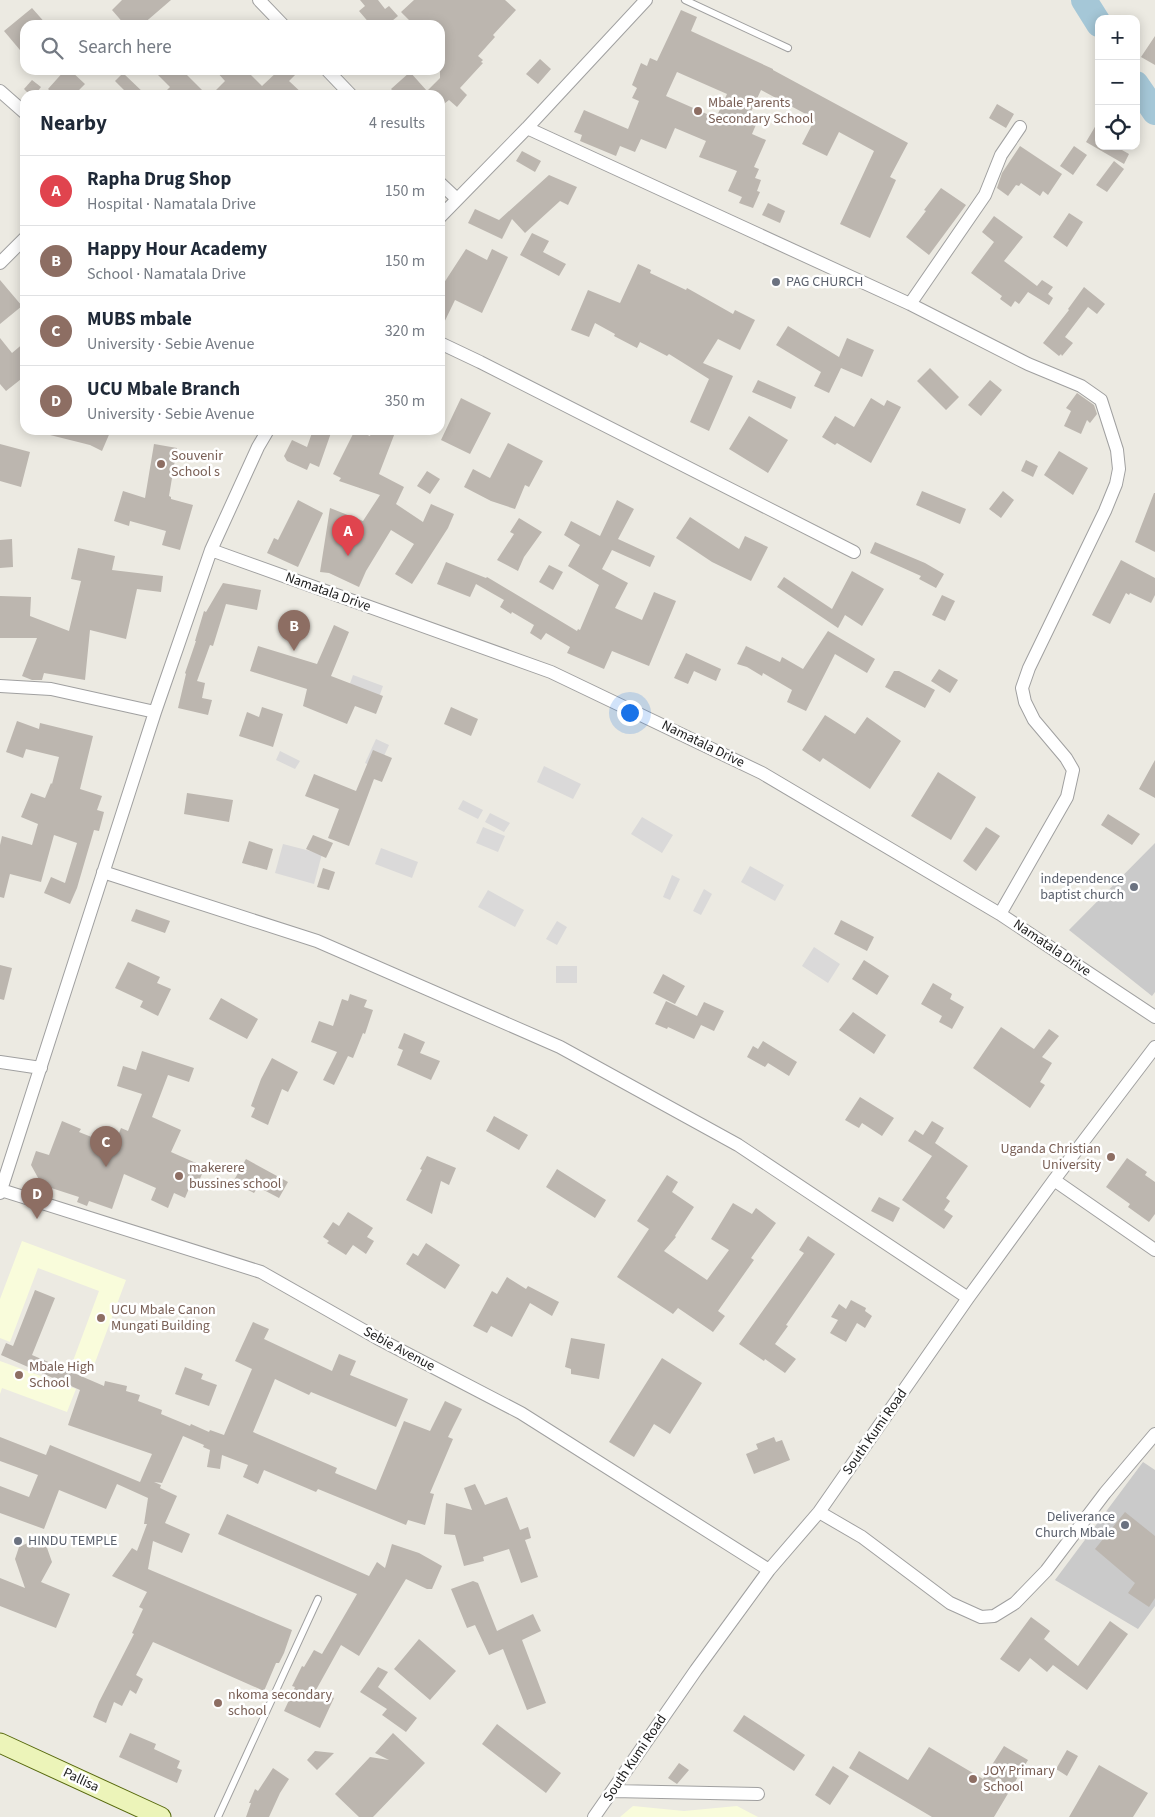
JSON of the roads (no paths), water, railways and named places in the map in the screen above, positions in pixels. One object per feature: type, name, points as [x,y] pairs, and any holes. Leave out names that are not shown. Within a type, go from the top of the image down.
[{"type":"main road","name":"Pallisa","points":[[0,1743],[161,1817]]},
{"type":"street","points":[[259,0],[278,20]]},
{"type":"street","points":[[445,212],[527,128],[646,0]]},
{"type":"street","points":[[332,75],[346,90]]},
{"type":"street","points":[[0,90],[20,108]]},
{"type":"street","points":[[527,128],[910,304],[1028,364],[1081,386],[1101,400],[1117,450],[1119,469],[1116,484],[1029,668],[1022,688],[1025,702],[1034,720],[1074,770],[1072,781],[1067,796],[1000,914]]},
{"type":"street","points":[[910,304],[985,194],[1001,155],[1020,128]]},
{"type":"street","points":[[445,188],[457,199]]},
{"type":"street","points":[[0,263],[20,243]]},
{"type":"street","points":[[445,345],[854,552]]},
{"type":"street","points":[[0,1191],[155,712],[211,550],[265,435]]},
{"type":"street","name":"Namatala Drive","points":[[211,550],[551,672],[762,773],[1000,914],[1155,1017]]},
{"type":"street","points":[[0,686],[51,689],[155,712]]},
{"type":"street","points":[[104,872],[317,941],[560,1047],[738,1145],[968,1298]]},
{"type":"street","name":"South Kumi Road","points":[[594,1817],[696,1670],[769,1570],[819,1512],[968,1298],[1155,1046]]},
{"type":"street","points":[[0,1062],[41,1068]]},
{"type":"street","points":[[1054,1180],[1155,1250]]},
{"type":"street","name":"Sebie Avenue","points":[[0,1191],[261,1272],[377,1338],[521,1413],[769,1570]]},
{"type":"street","points":[[819,1512],[862,1537],[950,1603],[981,1617],[994,1616],[1015,1602],[1046,1572],[1105,1493],[1155,1434]]},
{"type":"street","points":[[613,1791],[758,1794]]},
{"type":"lane","points":[[685,0],[788,48]]},
{"type":"lane","points":[[218,1817],[318,1599]]},
{"type":"waterway","points":[[1084,0],[1095,18]]},
{"type":"waterway","points":[[1140,90],[1155,112]]},
{"type":"place","name":"Mbale Parents Secondary School","points":[[698,111]]},
{"type":"place","name":"PAG CHURCH","points":[[776,282]]},
{"type":"place","name":"Souvenir School s","points":[[161,464]]},
{"type":"place","name":"Rapha Drug Shop","points":[[348,556]]},
{"type":"place","name":"Happy Hour Academy","points":[[294,651]]},
{"type":"place","name":"independence baptist church","points":[[1134,887]]},
{"type":"place","name":"Uganda Christian University","points":[[1111,1157]]},
{"type":"place","name":"MUBS mbale","points":[[106,1167]]},
{"type":"place","name":"makerere bussines school","points":[[179,1176]]},
{"type":"place","name":"UCU Mbale Branch","points":[[37,1219]]},
{"type":"place","name":"UCU Mbale Canon Mungati Building","points":[[101,1318]]},
{"type":"place","name":"Mbale High School","points":[[19,1375]]},
{"type":"place","name":"Deliverance Church Mbale","points":[[1125,1525]]},
{"type":"place","name":"HINDU TEMPLE","points":[[18,1541]]},
{"type":"place","name":"nkoma secondary school","points":[[218,1703]]},
{"type":"place","name":"JOY Primary School","points":[[973,1779]]}]
